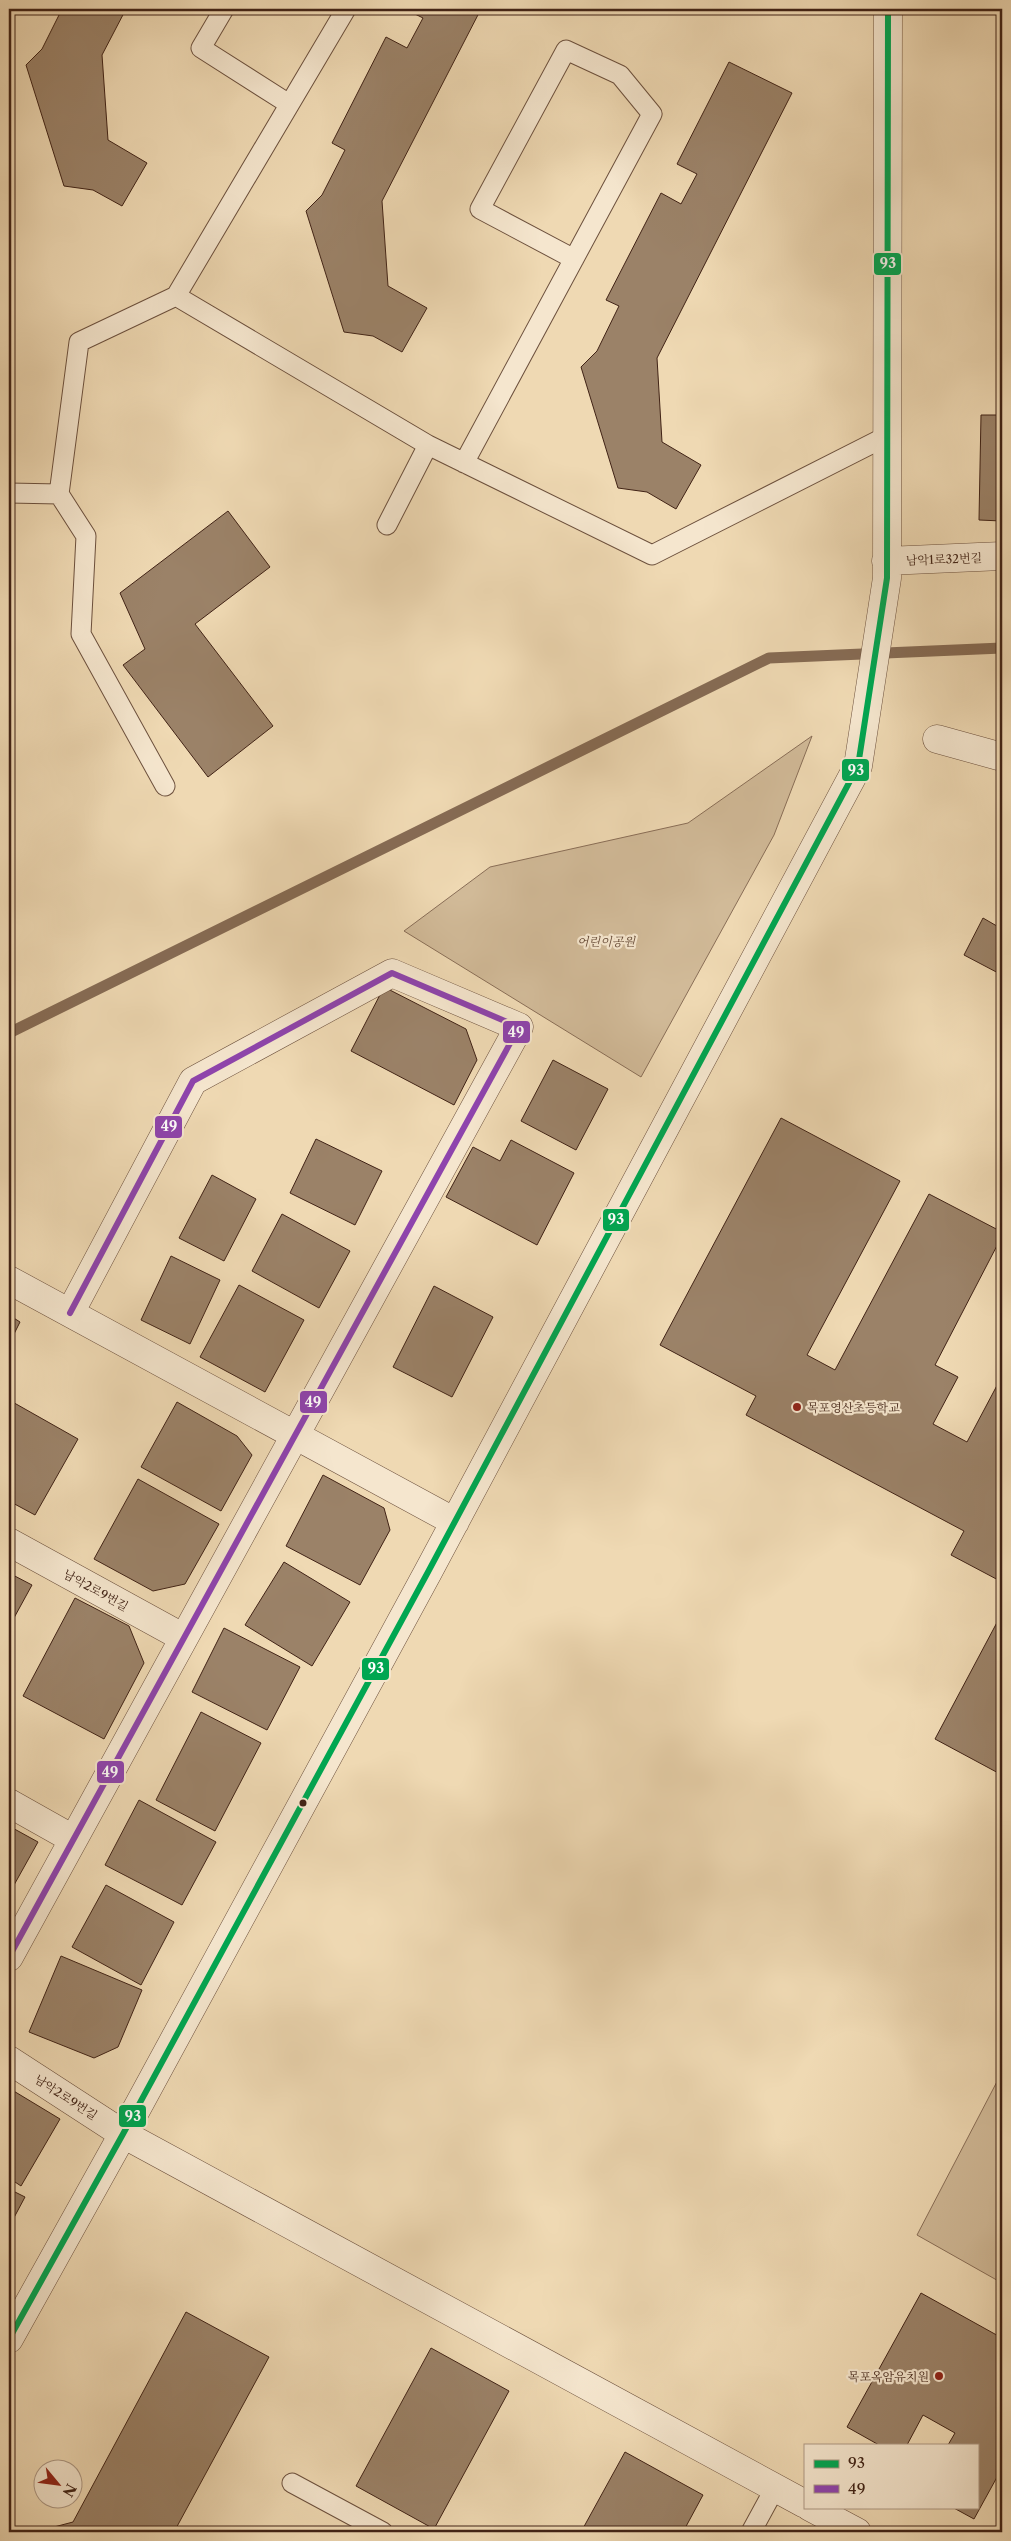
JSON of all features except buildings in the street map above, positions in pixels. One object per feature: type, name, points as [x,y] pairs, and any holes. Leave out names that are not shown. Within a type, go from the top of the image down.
[{"type":"street","points":[[9,2339],[123,2134],[455,1522],[858,766],[886,570],[888,9]]},
{"type":"street","name":"남악1로32번길","points":[[886,570],[1002,556]]},
{"type":"street","points":[[937,739],[1002,757]]},
{"type":"street","points":[[9,1957],[519,1027],[392,973],[193,1081],[70,1314]]},
{"type":"street","points":[[9,1280],[455,1522]]},
{"type":"street","name":"남악2로9번길","points":[[9,1542],[184,1638]]},
{"type":"street","points":[[9,1803],[73,1839]]},
{"type":"street","name":"남악2로9번길","points":[[9,2060],[123,2134],[804,2503]]},
{"type":"street","points":[[812,2508],[857,2532]]},
{"type":"lane","points":[[224,9],[201,48],[290,104]]},
{"type":"lane","points":[[165,786],[81,634],[86,536],[59,494],[79,342],[176,296],[346,9]]},
{"type":"lane","points":[[464,463],[574,259],[652,114],[620,75],[566,50],[480,208],[574,259]]},
{"type":"lane","points":[[176,296],[428,445],[652,556],[887,436]]},
{"type":"lane","points":[[388,525],[428,445]]},
{"type":"lane","points":[[9,493],[59,494]]},
{"type":"lane","points":[[292,2483],[383,2532]]},
{"type":"lane","points":[[751,2532],[775,2488]]},
{"type":"green space","name":"어린이공원","points":[[812,736],[774,835],[641,1077],[404,931],[490,867],[688,823]]},
{"type":"green space","points":[[1002,2072],[1002,2283],[917,2235]]},
{"type":"waterway","points":[[9,1033],[769,658],[1002,648]]},
{"type":"transit line","name":"93","points":[[9,2339],[123,2134],[428,1572],[858,766],[887,578],[888,9]]},
{"type":"transit line","name":"49","points":[[9,1957],[519,1027],[392,973],[193,1081],[70,1313]]},
{"type":"place","name":"목포영산초등학교","points":[[797,1407]]},
{"type":"place","name":"목포옥암유치원","points":[[939,2376]]}]
